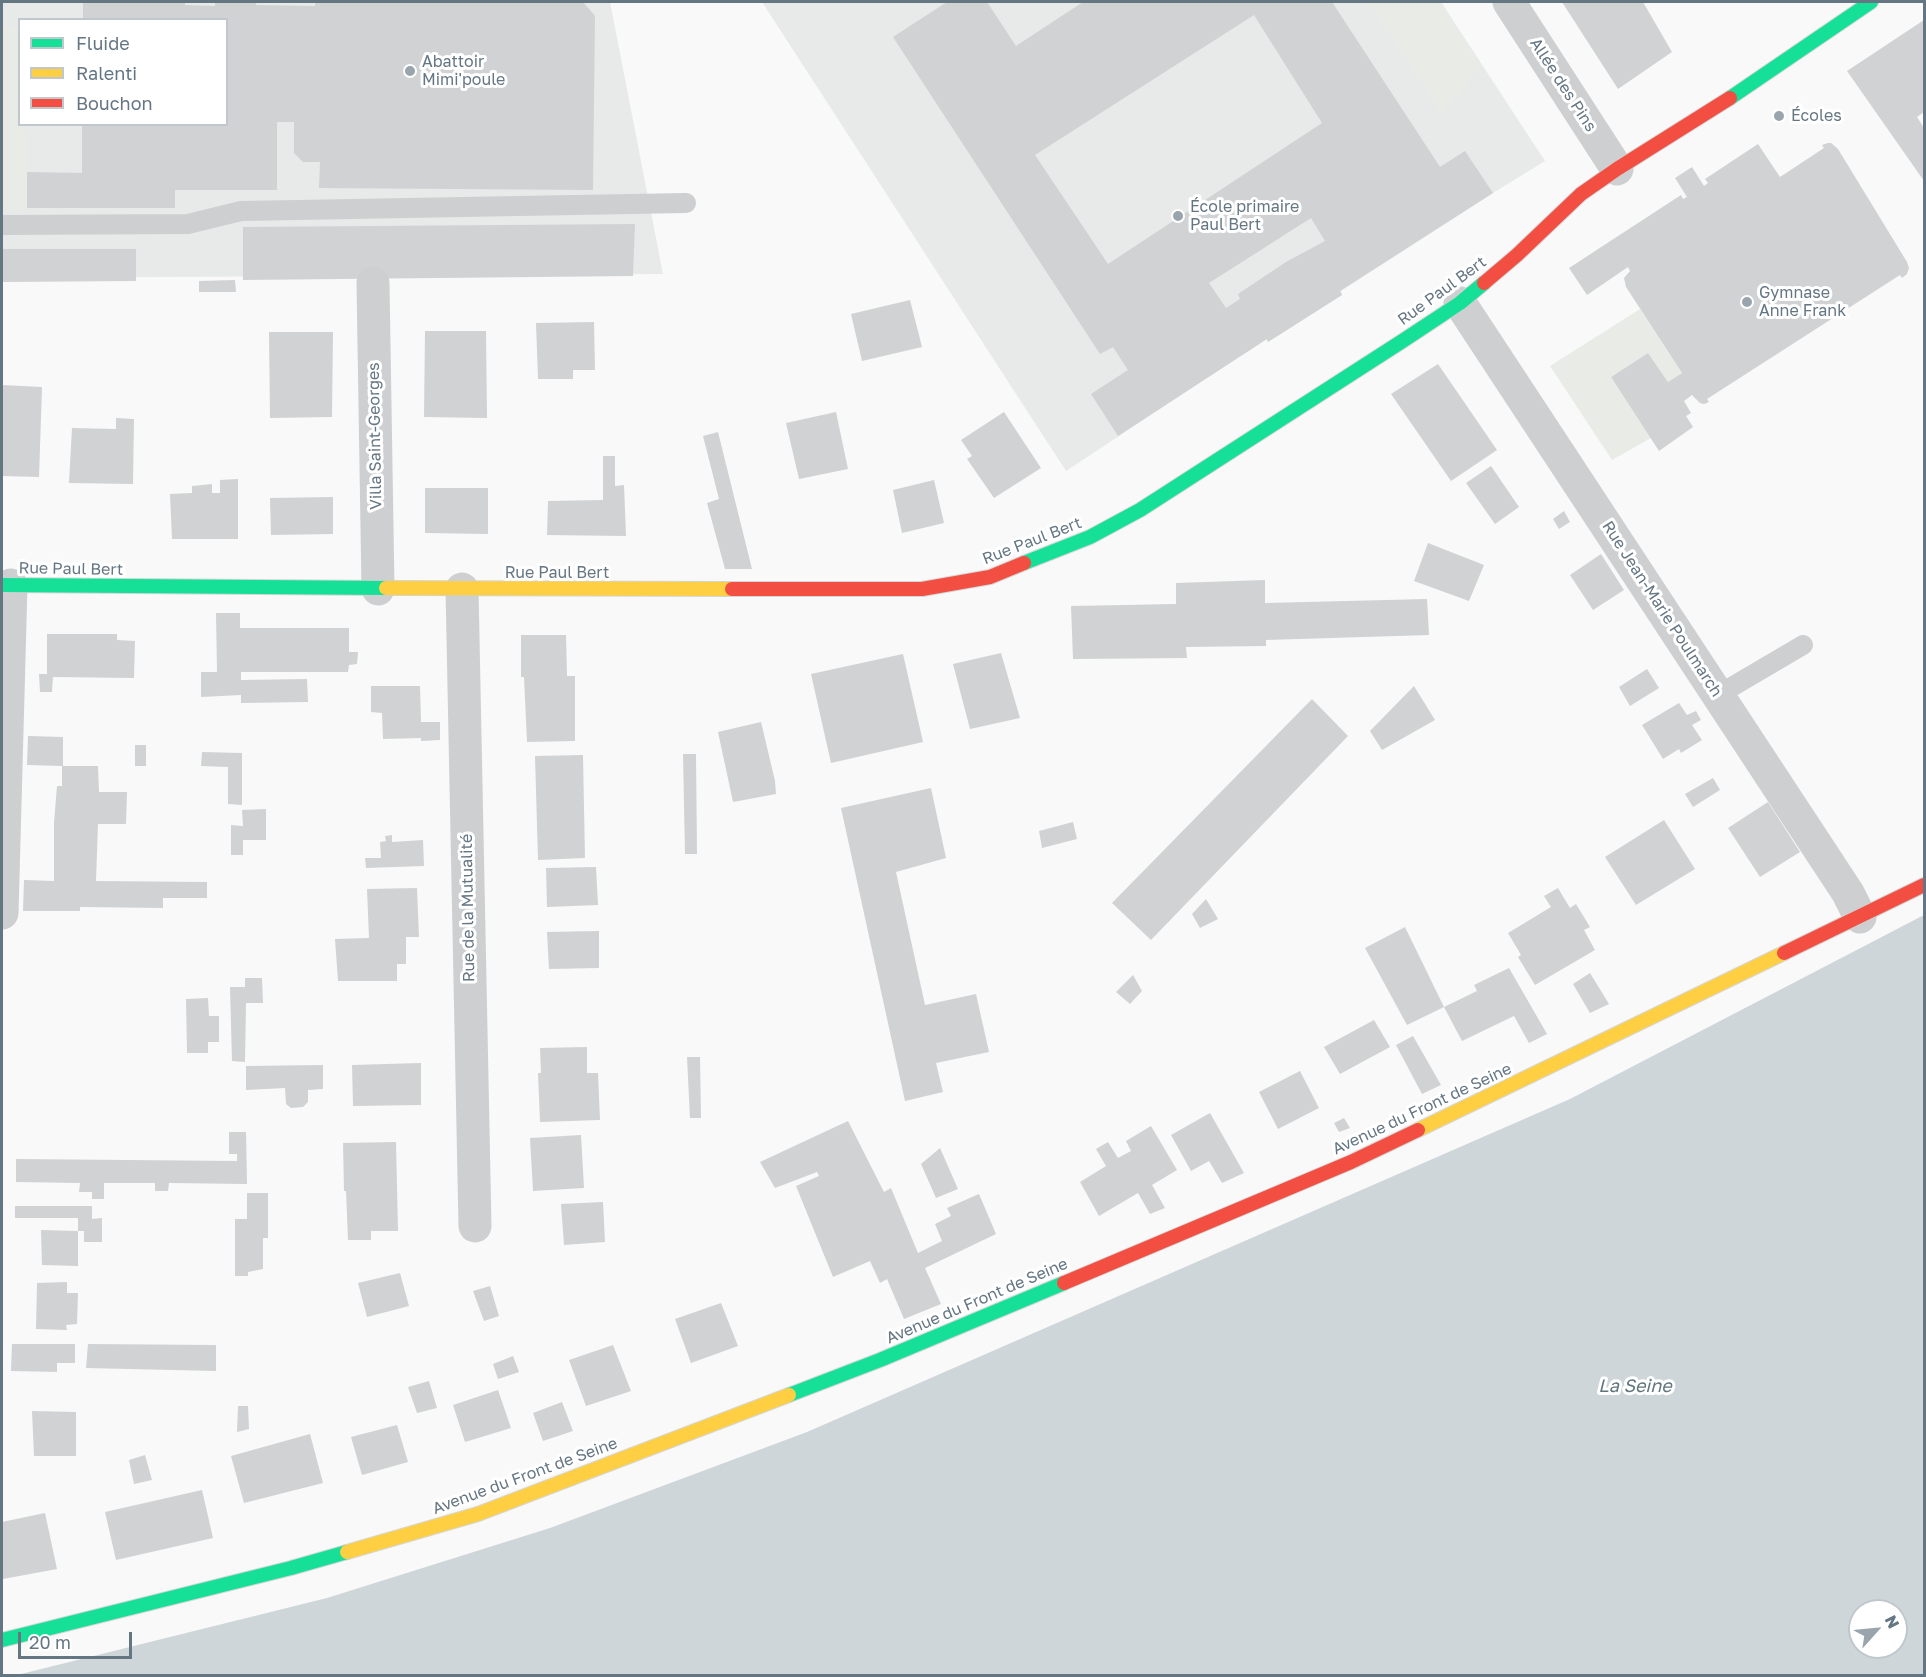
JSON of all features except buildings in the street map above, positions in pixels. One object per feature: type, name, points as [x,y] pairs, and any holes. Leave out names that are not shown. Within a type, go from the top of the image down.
[{"type":"street","name":"Allée des Pins","points":[[1509,2],[1617,169]]},
{"type":"street","name":"Rue Paul Bert","points":[[6,585],[378,589],[922,589],[990,577],[1089,537],[1140,510],[1460,303],[1517,255],[1581,195],[1871,2]]},
{"type":"street","name":"Villa Saint-Georges","points":[[373,283],[378,589]]},
{"type":"street","name":"Rue Jean-Marie Poulmarch","points":[[1460,303],[1848,893],[1860,917]]},
{"type":"street","points":[[2,913],[6,585]]},
{"type":"street","name":"Rue de la Mutualité","points":[[462,589],[474,1226]]},
{"type":"street","name":"Avenue du Front de Seine","points":[[2,1640],[291,1568],[478,1514],[880,1360],[1351,1162],[1924,885]]},
{"type":"lane","points":[[2,225],[188,224],[241,210],[686,202]]},
{"type":"lane","points":[[1718,695],[1803,645]]},
{"type":"shaded area","points":[[2,2],[610,2],[663,274],[2,278]]},
{"type":"shaded area","name":"École primaire Paul Bert","points":[[762,2],[1441,2],[1545,161],[1341,291],[1342,295],[1268,342],[1266,339],[1066,471]]},
{"type":"shaded area","points":[[1368,2],[1441,2],[1482,66],[1441,114]]},
{"type":"shaded area","points":[[2,28],[18,29],[18,126],[25,126],[27,208],[2,211]]},
{"type":"shaded area","points":[[1640,309],[1682,373],[1668,382],[1648,353],[1611,377],[1651,438],[1612,460],[1550,366]]},
{"type":"water","name":"La Seine","points":[[1924,915],[1924,1675],[17,1675],[327,1598],[550,1528],[807,1432],[1570,1099]]},
{"type":"traffic: fast","points":[[1730,98],[1871,2]]},
{"type":"traffic: fast","points":[[1024,563],[1090,537],[1140,510],[1404,340],[1460,303],[1484,283]]},
{"type":"traffic: fast","points":[[2,585],[386,588]]},
{"type":"traffic: fast","points":[[789,1395],[880,1360],[1064,1283]]},
{"type":"traffic: fast","points":[[2,1640],[347,1552]]},
{"type":"traffic: slow","points":[[386,588],[732,589]]},
{"type":"traffic: slow","points":[[1418,1130],[1784,953]]},
{"type":"traffic: slow","points":[[347,1552],[478,1514],[789,1395]]},
{"type":"traffic: jam","points":[[1484,283],[1581,194],[1730,98]]},
{"type":"traffic: jam","points":[[732,589],[922,589],[990,577],[1024,563]]},
{"type":"traffic: jam","points":[[1784,953],[1924,885]]},
{"type":"traffic: jam","points":[[1064,1283],[1351,1162],[1418,1130]]},
{"type":"place","name":"Abattoir Mimi'poule","points":[[410,71]]},
{"type":"place","name":"Écoles","points":[[1779,116]]},
{"type":"place","name":"École primaire Paul Bert","points":[[1178,216]]},
{"type":"place","name":"Gymnase Anne Frank","points":[[1747,302]]}]
